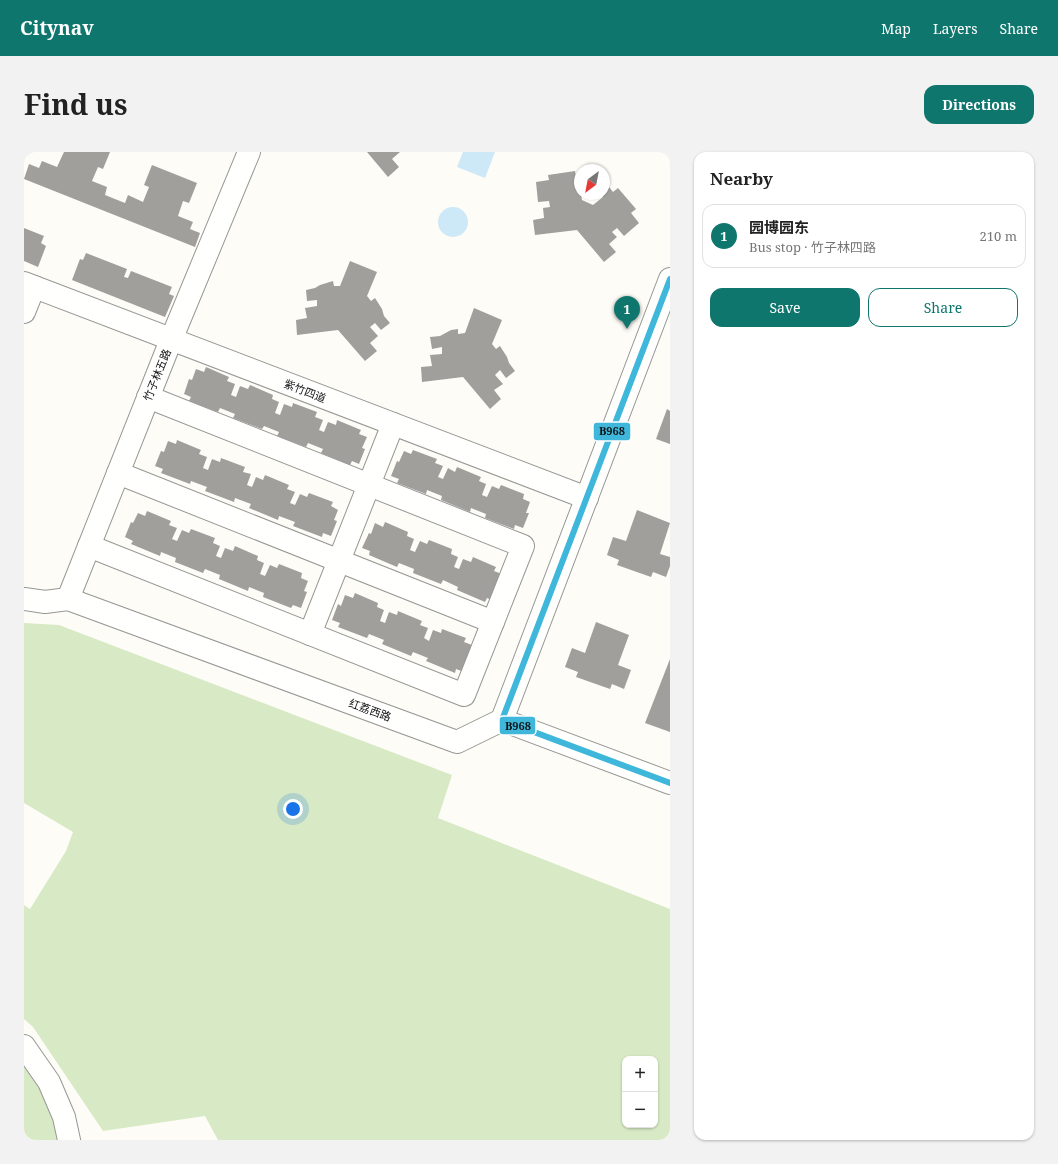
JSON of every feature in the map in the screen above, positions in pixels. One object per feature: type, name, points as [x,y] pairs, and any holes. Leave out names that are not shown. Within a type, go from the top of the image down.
[{"type":"street","name":"竹子林五路","points":[[68,599],[171,340],[249,152]]},
{"type":"street","points":[[670,279],[502,720],[670,783]]},
{"type":"street","name":"紫竹四道","points":[[29,285],[587,498]]},
{"type":"street","points":[[24,312],[29,285]]},
{"type":"street","points":[[89,546],[464,695],[493,622],[523,546],[148,397]]},
{"type":"street","points":[[310,634],[394,424]]},
{"type":"street","points":[[118,473],[493,622]]},
{"type":"street","points":[[24,599],[46,602],[68,599]]},
{"type":"street","name":"红荔西路","points":[[68,599],[457,742],[502,720]]},
{"type":"street","points":[[24,1046],[49,1082],[64,1117],[69,1140]]},
{"type":"green space","points":[[24,623],[59,625],[452,775],[438,818],[670,909],[670,1140],[218,1140],[205,1116],[103,1131],[33,1027],[24,1019],[24,905],[30,909],[66,851],[73,832],[24,803]]},
{"type":"green space","points":[[24,1059],[34,1074],[55,1123],[57,1140],[24,1140]]},
{"type":"water","points":[[463,152],[495,152],[485,178],[457,167]]},
{"type":"water","points":[[453,207],[459,208],[467,216],[467,228],[459,236],[453,237],[447,236],[439,228],[438,222],[439,216],[447,208]]},
{"type":"building","points":[[64,152],[110,152],[103,169],[98,167],[92,181],[107,187],[105,195],[125,203],[128,195],[143,202],[149,187],[144,185],[152,165],[197,183],[189,203],[183,201],[178,216],[193,222],[190,229],[200,233],[195,247],[24,179],[29,164],[39,168],[42,161],[57,167]]},
{"type":"building","points":[[367,152],[400,152],[392,159],[399,167],[388,177]]},
{"type":"building","points":[[574,171],[574,200],[582,200],[593,205],[599,200],[610,200],[610,188],[613,192],[618,188],[636,209],[631,213],[639,223],[624,236],[617,228],[612,232],[617,237],[609,244],[616,252],[604,262],[577,230],[535,235],[533,220],[544,218],[543,208],[550,207],[549,201],[538,202],[536,182],[549,180],[548,175]]},
{"type":"building","points":[[24,228],[44,236],[41,243],[46,246],[38,267],[24,261]]},
{"type":"building","points":[[86,253],[127,269],[124,277],[128,278],[131,271],[172,287],[169,294],[174,296],[165,317],[72,280],[80,259],[83,260]]},
{"type":"building","points":[[350,261],[377,272],[367,296],[371,301],[375,298],[382,309],[384,316],[390,323],[381,330],[375,323],[370,327],[378,336],[370,343],[377,351],[365,361],[338,330],[297,335],[296,320],[307,318],[305,308],[317,306],[317,300],[307,301],[306,290],[333,281],[334,286],[340,286]]},
{"type":"building","points":[[474,308],[502,320],[492,344],[496,349],[500,346],[515,371],[506,378],[500,370],[495,375],[503,384],[494,390],[501,399],[490,409],[463,377],[422,382],[421,367],[432,366],[430,355],[442,354],[442,347],[432,349],[430,337],[440,336],[451,330],[458,329],[458,334],[465,333]]},
{"type":"building","points":[[206,367],[229,377],[227,381],[235,384],[231,395],[236,397],[240,386],[248,389],[250,385],[273,395],[272,399],[279,402],[275,413],[280,415],[284,404],[292,407],[293,403],[317,412],[315,417],[323,420],[319,430],[324,432],[328,422],[336,425],[337,420],[361,430],[359,434],[367,437],[362,448],[365,449],[359,464],[352,461],[350,465],[321,453],[323,449],[308,443],[306,447],[277,436],[279,432],[264,426],[262,429],[233,418],[235,414],[220,408],[218,412],[189,401],[191,397],[184,394],[189,379],[192,380],[196,369],[204,372]]},
{"type":"building","points":[[667,409],[670,411],[670,444],[656,439]]},
{"type":"building","points":[[177,440],[201,450],[199,454],[207,457],[203,468],[208,470],[212,459],[220,462],[221,458],[245,467],[243,472],[251,474],[247,485],[252,487],[256,477],[263,480],[265,475],[289,485],[287,489],[295,492],[290,503],[295,505],[300,494],[307,497],[309,493],[333,502],[331,506],[338,510],[334,520],[337,521],[331,536],[323,533],[322,537],[293,526],[295,522],[279,516],[278,520],[249,508],[251,504],[235,498],[234,502],[205,491],[207,487],[191,481],[190,484],[161,473],[163,469],[155,466],[161,451],[164,452],[168,441],[176,444]]},
{"type":"building","points":[[413,450],[437,459],[435,463],[443,466],[438,477],[443,479],[448,468],[455,472],[457,467],[481,477],[479,481],[486,484],[482,495],[487,497],[492,486],[499,489],[501,485],[524,494],[523,499],[530,502],[526,513],[529,513],[523,528],[515,525],[514,529],[485,518],[486,514],[471,508],[470,512],[441,500],[442,496],[427,490],[426,494],[397,483],[399,479],[391,476],[397,461],[399,462],[404,451],[411,454]]},
{"type":"building","points":[[637,510],[670,523],[660,554],[670,557],[670,566],[666,577],[653,572],[651,577],[617,565],[619,560],[607,555],[613,537],[626,541]]},
{"type":"building","points":[[147,511],[171,521],[169,525],[177,528],[172,539],[177,541],[182,530],[189,533],[191,529],[215,538],[213,543],[220,546],[216,556],[221,558],[225,548],[233,551],[235,546],[258,556],[257,560],[264,563],[260,574],[265,576],[270,565],[277,568],[279,564],[302,573],[301,578],[308,581],[304,591],[307,592],[301,608],[293,605],[291,608],[263,597],[264,593],[249,587],[248,591],[219,579],[220,575],[205,569],[203,573],[175,562],[176,558],[161,552],[160,556],[131,544],[133,541],[125,537],[131,522],[133,523],[138,513],[145,516]]},
{"type":"building","points":[[385,522],[408,532],[407,536],[414,539],[410,550],[415,552],[420,541],[427,544],[429,540],[452,549],[451,554],[458,557],[454,567],[459,569],[463,559],[471,562],[473,557],[496,567],[494,571],[502,574],[494,601],[487,598],[485,602],[457,590],[458,587],[443,580],[441,584],[413,573],[414,569],[399,563],[397,567],[369,555],[370,551],[362,548],[369,533],[371,534],[375,523],[383,527]]},
{"type":"building","points":[[355,593],[378,603],[377,607],[384,610],[380,621],[385,623],[389,612],[397,615],[398,611],[422,621],[420,625],[428,628],[424,638],[429,641],[433,630],[441,633],[442,629],[466,638],[464,642],[472,645],[467,656],[470,657],[464,672],[456,669],[455,673],[426,661],[428,658],[413,652],[411,656],[382,644],[384,640],[369,634],[367,638],[338,627],[340,623],[332,620],[338,604],[341,606],[345,595],[353,598]]},
{"type":"building","points":[[596,622],[629,635],[618,665],[631,670],[624,689],[612,684],[610,689],[576,677],[578,672],[565,667],[572,648],[585,653]]},
{"type":"building","points":[[670,659],[670,732],[645,723]]},
{"type":"transit line","name":"B968","points":[[670,279],[502,720],[670,783]]},
{"type":"place","name":"园博园东","points":[[627,329]]}]
